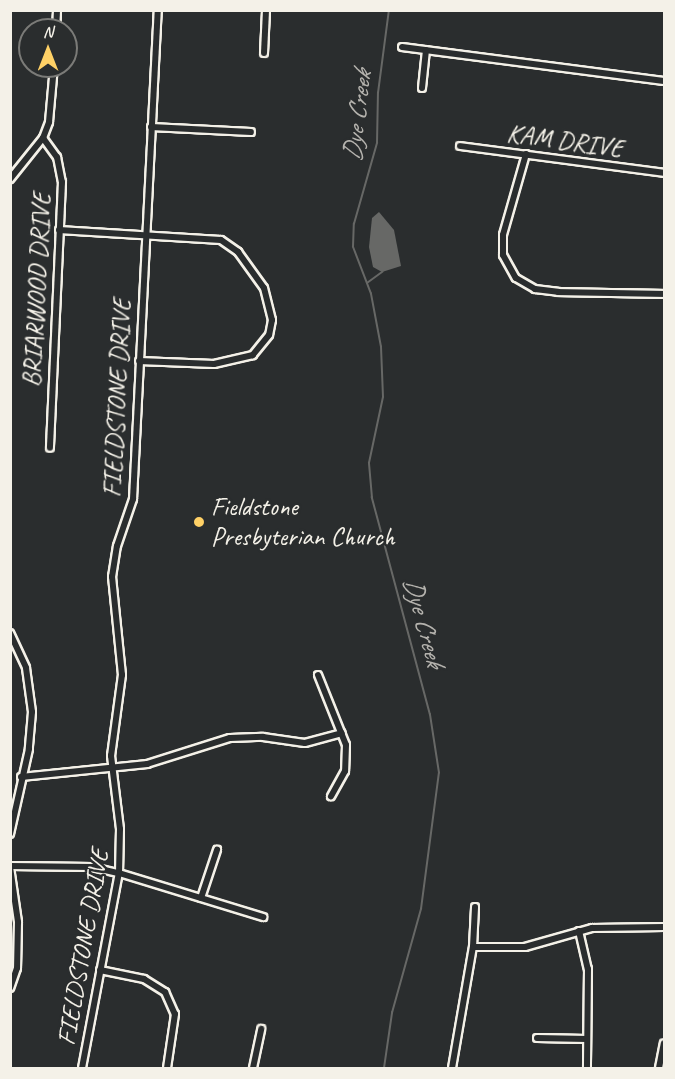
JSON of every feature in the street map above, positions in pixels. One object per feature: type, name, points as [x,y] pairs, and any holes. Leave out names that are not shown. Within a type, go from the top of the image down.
[{"type":"street","name":"FIELDSTONE DRIVE","points":[[82,1068],[119,873],[120,829],[112,768],[122,675],[112,577],[117,546],[133,499],[144,234],[158,10]]},
{"type":"street","points":[[264,53],[266,10]]},
{"type":"street","points":[[402,47],[664,81]]},
{"type":"street","points":[[422,88],[426,50]]},
{"type":"street","points":[[10,179],[43,138],[49,122],[53,78]]},
{"type":"street","points":[[151,127],[251,132]]},
{"type":"street","name":"BRIARWOOD DRIVE","points":[[43,138],[61,169],[50,448]]},
{"type":"street","name":"KAM DRIVE","points":[[460,146],[664,173]]},
{"type":"street","points":[[526,154],[503,235],[503,255],[516,278],[535,289],[558,292],[664,294]]},
{"type":"street","points":[[59,230],[212,238],[231,245],[264,288],[272,320],[263,346],[240,360],[214,364],[139,361]]},
{"type":"street","points":[[10,633],[26,668],[31,693],[32,727],[10,834]]},
{"type":"street","points":[[318,675],[342,733],[345,771],[331,796]]},
{"type":"street","points":[[21,777],[147,764],[230,738],[263,737],[305,743],[342,733]]},
{"type":"street","points":[[201,898],[217,850]]},
{"type":"street","points":[[10,988],[16,968],[18,922],[10,867],[92,867],[262,916]]},
{"type":"street","points":[[452,1068],[473,946],[475,907]]},
{"type":"street","points":[[473,946],[525,947],[579,931],[664,927]]},
{"type":"street","points":[[579,931],[588,969],[587,1068]]},
{"type":"street","points":[[100,970],[144,979],[165,992],[176,1014],[167,1068]]},
{"type":"street","points":[[253,1068],[261,1029]]},
{"type":"street","points":[[537,1038],[587,1039]]},
{"type":"street","points":[[659,1068],[664,1043]]},
{"type":"shaded area","points":[[379,212],[394,230],[401,266],[382,272],[373,267],[369,247],[372,218]]},
{"type":"waterway","name":"Dye Creek","points":[[384,1068],[392,1013],[421,909],[439,773],[430,715],[372,498],[369,463],[383,397],[381,347],[371,294],[353,247],[354,224],[377,143],[378,93],[389,10]]},
{"type":"waterway","points":[[367,283],[382,272]]},
{"type":"place","name":"Fieldstone Presbyterian Church","points":[[199,522]]}]
